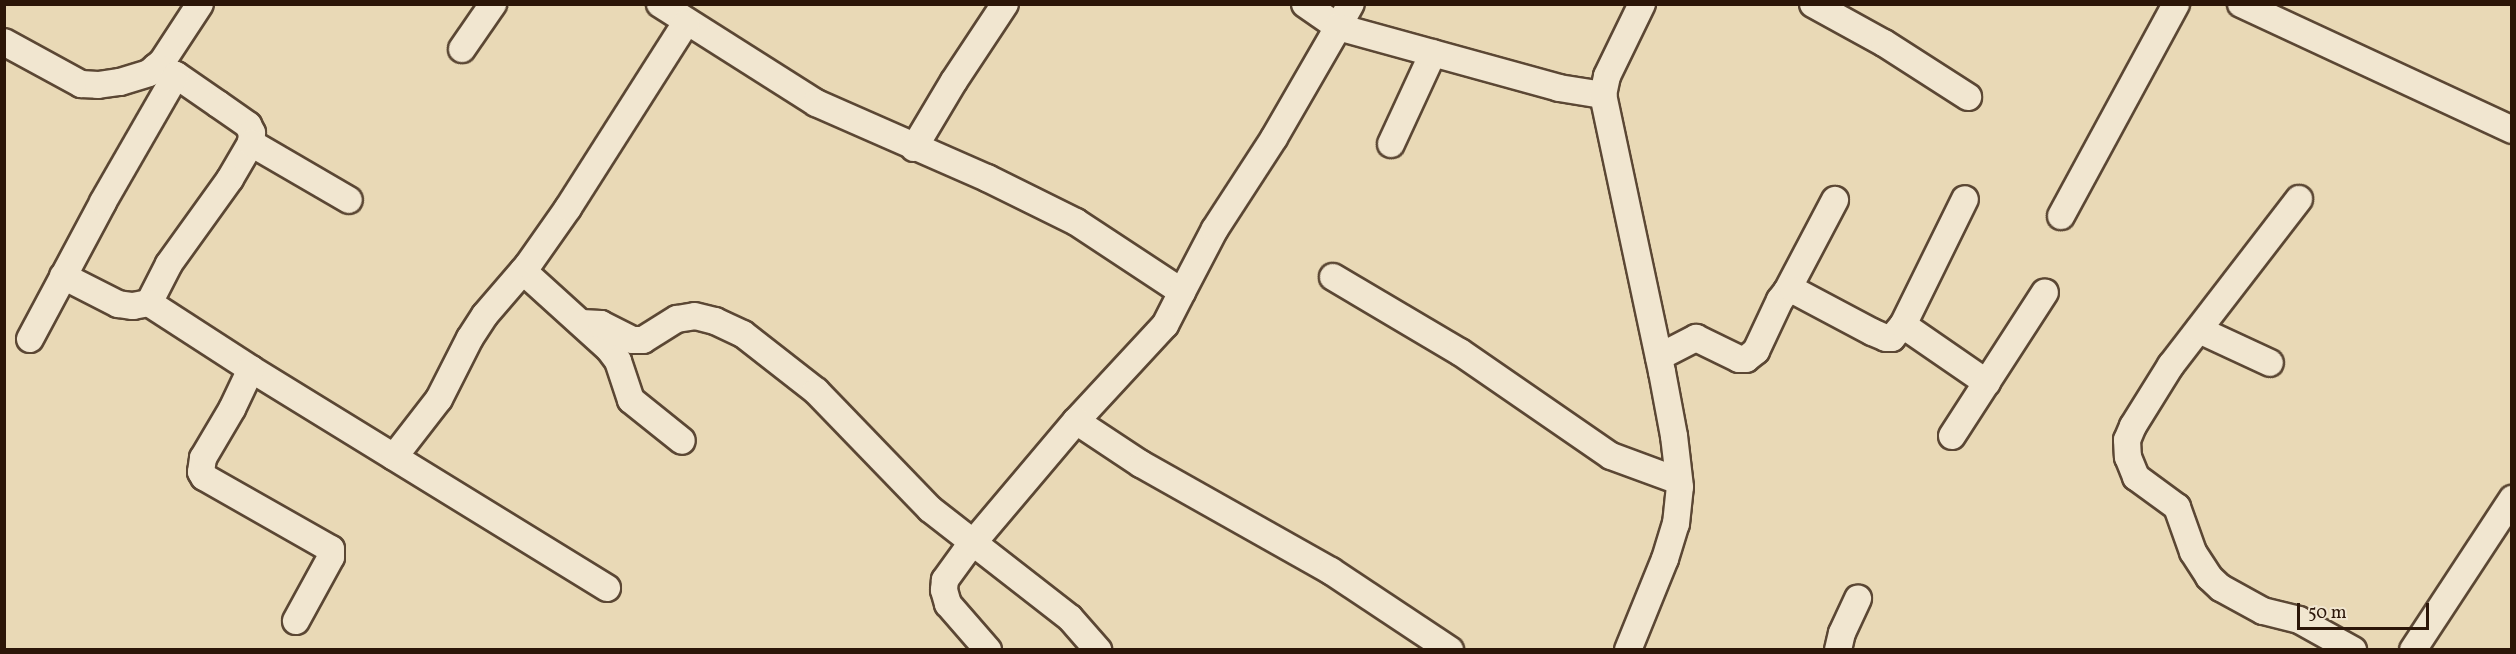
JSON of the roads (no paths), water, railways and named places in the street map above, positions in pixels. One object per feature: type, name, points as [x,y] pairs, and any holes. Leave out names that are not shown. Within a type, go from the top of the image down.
[{"type":"street","points":[[30,339],[200,4]]},
{"type":"street","points":[[462,49],[493,4]]},
{"type":"street","points":[[660,4],[686,23],[816,103],[914,148],[987,178],[1076,222],[1182,292]]},
{"type":"street","points":[[914,148],[954,81],[1005,4]]},
{"type":"street","points":[[1305,4],[1338,27],[1559,88],[1605,85]]},
{"type":"street","points":[[975,644],[948,604],[944,590],[945,580],[1076,421],[1165,325],[1215,229],[1274,138],[1350,4]]},
{"type":"street","points":[[1628,650],[1665,560],[1677,515],[1679,481],[1665,354],[1605,85],[1642,4]]},
{"type":"street","points":[[1812,4],[1884,43],[1968,97]]},
{"type":"street","points":[[2061,216],[2176,4]]},
{"type":"street","points":[[2241,4],[2511,130]]},
{"type":"street","points":[[394,458],[439,399],[470,338],[485,315],[523,271],[568,208],[686,23]]},
{"type":"street","points":[[7,48],[81,84],[98,85],[120,82],[149,72],[166,71],[248,125],[252,133],[251,143],[230,179],[169,264],[149,303]]},
{"type":"street","points":[[1391,144],[1433,53]]},
{"type":"street","points":[[251,143],[349,201]]},
{"type":"street","points":[[1787,291],[1800,291],[1886,338],[1898,334],[1965,199]]},
{"type":"street","points":[[2299,199],[2171,365],[2133,426],[2127,440],[2131,469],[2136,477],[2177,507],[2181,525],[2193,552],[2209,577],[2221,588],[2263,611],[2299,620],[2353,650]]},
{"type":"street","points":[[1665,354],[1696,338],[1739,359],[1746,359],[1756,351],[1780,300],[1835,200]]},
{"type":"street","points":[[523,271],[609,349],[618,361],[631,400],[682,441]]},
{"type":"street","points":[[63,276],[118,304],[133,306],[149,303],[394,458],[607,588]]},
{"type":"street","points":[[1333,277],[1460,352],[1611,456],[1679,481]]},
{"type":"street","points":[[1952,436],[2045,292]]},
{"type":"street","points":[[581,323],[601,324],[632,340],[643,340],[677,319],[695,316],[716,321],[743,334],[816,391],[930,509],[1070,618],[1098,650]]},
{"type":"street","points":[[1903,325],[1987,383]]},
{"type":"street","points":[[2199,330],[2270,363]]},
{"type":"street","points":[[251,369],[232,409],[203,458],[201,472],[212,482],[331,549],[331,557],[296,621]]},
{"type":"street","points":[[1076,421],[1141,464],[1330,572],[1450,650]]},
{"type":"street","points":[[2413,650],[2511,499]]},
{"type":"street","points":[[1838,650],[1842,633],[1858,599]]}]
